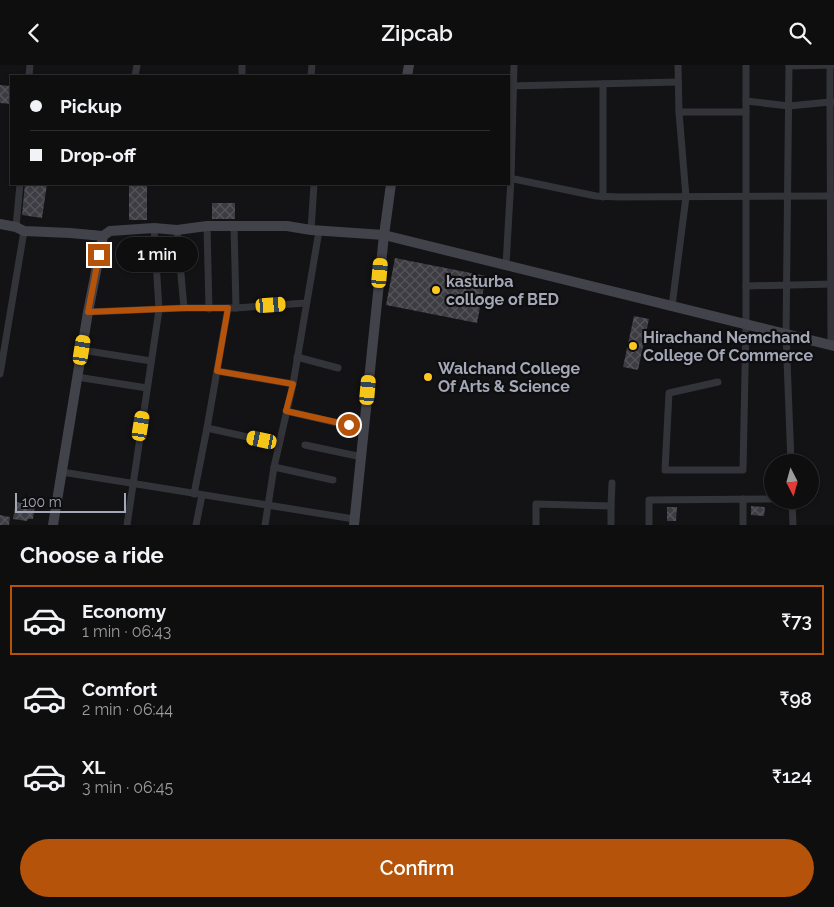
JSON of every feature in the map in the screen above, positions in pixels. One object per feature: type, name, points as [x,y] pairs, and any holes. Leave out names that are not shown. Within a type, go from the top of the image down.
[{"type":"street","points":[[514,65],[511,86],[510,178],[603,197],[832,196]]},
{"type":"street","points":[[672,306],[686,197],[678,112],[678,65]]},
{"type":"street","points":[[718,382],[669,393],[665,470],[743,470],[746,324],[746,65]]},
{"type":"street","points":[[791,454],[786,334],[789,65],[834,65]]},
{"type":"street","points":[[0,224],[20,229],[103,235],[110,231],[154,228],[177,231],[207,226],[286,226],[315,231],[384,235],[832,346],[832,102],[830,65]]},
{"type":"street","points":[[511,86],[678,82]]},
{"type":"street","points":[[603,84],[603,197]]},
{"type":"street","points":[[746,101],[789,106],[832,102]]},
{"type":"street","points":[[678,112],[746,111]]},
{"type":"street","points":[[0,374],[20,229],[20,185]]},
{"type":"street","points":[[265,525],[274,467],[298,357],[306,303],[315,231],[314,185]]},
{"type":"street","points":[[62,472],[267,505],[354,522],[391,185]]},
{"type":"street","points":[[506,265],[510,185]]},
{"type":"street","points":[[207,226],[209,309]]},
{"type":"street","points":[[234,226],[236,308]]},
{"type":"street","points":[[126,525],[159,310],[154,228]]},
{"type":"street","points":[[177,231],[184,308]]},
{"type":"street","points":[[53,525],[88,312],[103,235]]},
{"type":"street","points":[[746,286],[832,284]]},
{"type":"street","points":[[88,312],[236,308],[306,303]]},
{"type":"street","points":[[196,525],[198,494],[228,308]]},
{"type":"street","points":[[82,350],[151,361]]},
{"type":"street","points":[[298,357],[338,368]]},
{"type":"street","points":[[217,371],[293,384]]},
{"type":"street","points":[[77,377],[147,388]]},
{"type":"street","points":[[286,411],[364,429]]},
{"type":"street","points":[[208,428],[279,444]]},
{"type":"street","points":[[305,445],[362,457]]},
{"type":"street","points":[[274,467],[333,480]]},
{"type":"street","points":[[611,525],[612,483]]},
{"type":"street","points":[[743,499],[743,525]]},
{"type":"street","points":[[649,525],[649,500],[764,499]]},
{"type":"street","points":[[536,525],[536,504],[610,506]]},
{"type":"street","points":[[792,509],[793,525]]},
{"type":"building","points":[[0,85],[10,86],[10,104],[0,103]]},
{"type":"building","points":[[25,185],[47,185],[42,218],[22,215]]},
{"type":"building","points":[[129,185],[147,185],[147,220],[129,220]]},
{"type":"building","points":[[212,203],[235,203],[235,219],[212,219]]},
{"type":"building","name":"kasturba colloge of BED","points":[[395,258],[486,276],[477,323],[386,305]]},
{"type":"building","points":[[634,316],[649,319],[638,370],[623,367]]},
{"type":"building","points":[[16,502],[35,505],[33,519],[28,519],[27,521],[13,519]]},
{"type":"building","points":[[751,506],[764,507],[764,516],[751,515]]},
{"type":"building","points":[[667,507],[677,507],[676,521],[667,521]]},
{"type":"building","points":[[0,515],[10,517],[9,525],[0,525]]},
{"type":"place","name":"kasturba colloge of BED","points":[[436,290]]},
{"type":"place","name":"Hirachand Nemchand College Of Commerce","points":[[633,346]]},
{"type":"place","name":"Walchand College Of Arts & Science","points":[[428,377]]},
{"type":"route","points":[[99,255],[88,312],[228,308],[217,371],[293,384],[286,411],[349,425]]}]
